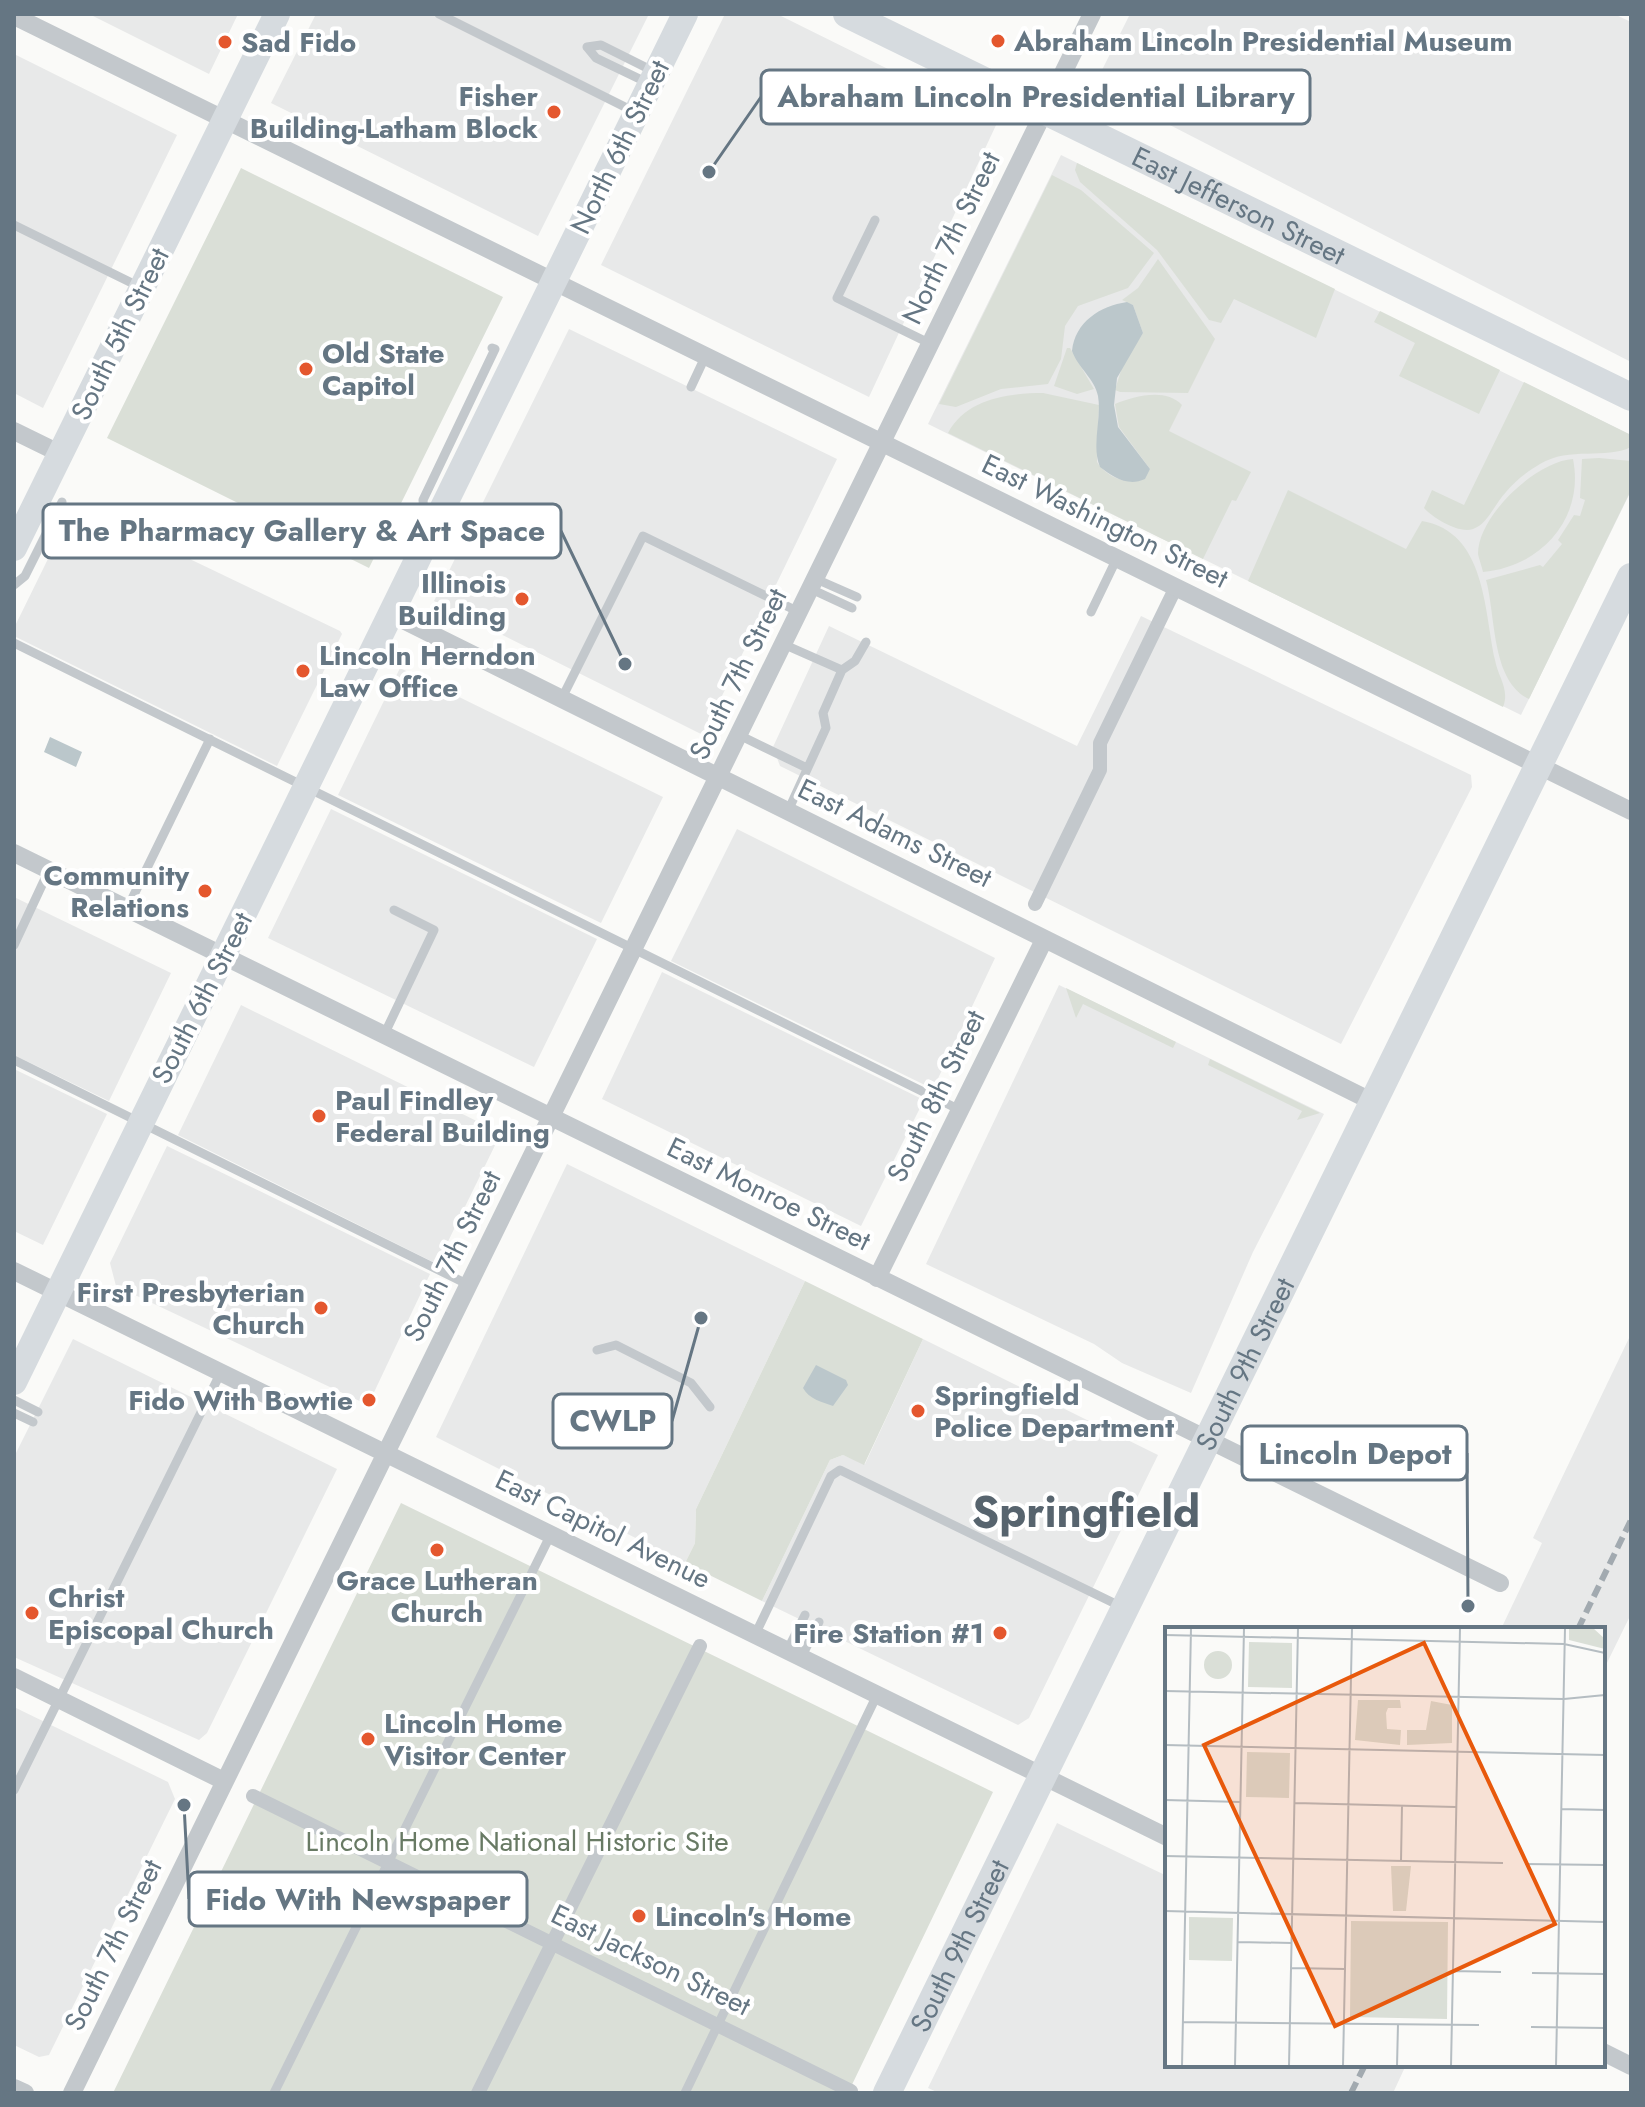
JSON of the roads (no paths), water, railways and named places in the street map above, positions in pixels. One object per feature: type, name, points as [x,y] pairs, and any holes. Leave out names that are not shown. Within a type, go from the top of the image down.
[{"type":"main road","name":"South 5th Street","points":[[14,548],[277,14]]},
{"type":"main road","name":"North 6th Street","points":[[442,509],[685,14]]},
{"type":"main road","name":"East Jefferson Street","points":[[847,14],[1631,397]]},
{"type":"main road","name":"South 6th Street","points":[[14,1382],[442,509]]},
{"type":"main road","name":"South 9th Street","points":[[887,2093],[1631,577]]},
{"type":"street","name":"North 7th Street","points":[[882,443],[1092,14]]},
{"type":"street","points":[[14,16],[225,120]]},
{"type":"street","name":"East Washington Street","points":[[225,120],[556,280],[1631,811]]},
{"type":"street","points":[[14,431],[61,454]]},
{"type":"street","name":"South 7th Street","points":[[72,2093],[882,443]]},
{"type":"street","points":[[1035,904],[1100,770],[1100,743],[1176,587]]},
{"type":"street","name":"East Adams Street","points":[[391,614],[1373,1102]]},
{"type":"street","name":"East Monroe Street","points":[[14,853],[1500,1583]]},
{"type":"street","name":"South 8th Street","points":[[877,1278],[1044,940]]},
{"type":"street","name":"East Capitol Avenue","points":[[14,1271],[1165,1836]]},
{"type":"street","points":[[478,2093],[700,1646]]},
{"type":"street","points":[[14,1677],[224,1781]]},
{"type":"street","name":"East Jackson Street","points":[[253,1796],[851,2091]]},
{"type":"street","points":[[1605,2053],[1631,2066]]},
{"type":"street","points":[[14,2088],[25,2093]]},
{"type":"lane","points":[[439,14],[636,113]]},
{"type":"lane","points":[[601,45],[653,78],[596,58],[587,47],[601,45]]},
{"type":"lane","points":[[875,220],[837,298],[931,344]]},
{"type":"lane","points":[[14,225],[142,288]]},
{"type":"lane","points":[[426,543],[423,500],[495,349],[492,348]]},
{"type":"lane","points":[[691,387],[706,355]]},
{"type":"lane","points":[[14,585],[25,576],[62,502]]},
{"type":"lane","points":[[442,509],[539,554]]},
{"type":"lane","points":[[562,698],[643,536],[799,612]]},
{"type":"lane","points":[[1091,612],[1117,558]]},
{"type":"lane","points":[[813,584],[857,597]]},
{"type":"lane","points":[[813,584],[852,608]]},
{"type":"lane","points":[[788,811],[826,728],[823,713],[842,670],[855,661],[866,642]]},
{"type":"lane","points":[[14,643],[960,1110]]},
{"type":"lane","points":[[783,644],[842,670]]},
{"type":"lane","points":[[739,735],[807,768]]},
{"type":"lane","points":[[127,909],[210,739]]},
{"type":"lane","points":[[14,945],[49,870]]},
{"type":"lane","points":[[384,1035],[434,930],[394,910]]},
{"type":"lane","points":[[14,1060],[469,1285]]},
{"type":"lane","points":[[597,1350],[616,1345],[691,1383],[710,1407]]},
{"type":"lane","points":[[14,1790],[221,1372]]},
{"type":"lane","points":[[14,1400],[38,1412]]},
{"type":"lane","points":[[14,1413],[33,1422]]},
{"type":"lane","points":[[755,1635],[831,1476],[840,1470],[1124,1608]]},
{"type":"lane","points":[[274,2093],[551,1534]]},
{"type":"lane","points":[[794,1655],[805,1615]]},
{"type":"lane","points":[[794,1655],[819,1622]]},
{"type":"lane","points":[[685,2093],[877,1695]]},
{"type":"railway","points":[[1579,1627],[1631,1520]]},
{"type":"railway","points":[[1351,2093],[1364,2067]]},
{"type":"place","name":"Abraham Lincoln Presidential Museum","points":[[998,41]]},
{"type":"place","name":"Sad Fido","points":[[225,42]]},
{"type":"place","name":"Fisher Building-Latham Block","points":[[554,112]]},
{"type":"place","name":"Abraham Lincoln Presidential Library","points":[[709,172]]},
{"type":"place","name":"Old State Capitol","points":[[306,369]]},
{"type":"place","name":"Illinois Building","points":[[522,599]]},
{"type":"place","name":"The Pharmacy Gallery & Art Space","points":[[625,664]]},
{"type":"place","name":"Lincoln Herndon Law Office","points":[[303,671]]},
{"type":"place","name":"Community Relations","points":[[205,891]]},
{"type":"place","name":"Paul Findley Federal Building","points":[[319,1116]]},
{"type":"place","name":"First Presbyterian Church","points":[[321,1308]]},
{"type":"place","name":"CWLP","points":[[701,1318]]},
{"type":"place","name":"Fido With Bowtie","points":[[369,1400]]},
{"type":"place","name":"Springfield Police Department","points":[[918,1411]]},
{"type":"place","name":"Grace Lutheran Church","points":[[437,1550]]},
{"type":"place","name":"Lincoln Depot","points":[[1468,1606]]},
{"type":"place","name":"Christ Episcopal Church","points":[[32,1613]]},
{"type":"place","name":"Fire Station #1","points":[[1000,1633]]},
{"type":"place","name":"Lincoln Home Visitor Center","points":[[368,1739]]},
{"type":"place","name":"Fido With Newspaper","points":[[184,1805]]},
{"type":"place","name":"Lincoln's Home","points":[[639,1916]]},
{"type":"district","name":"Springfield","points":[[1086,1512]]},
{"type":"park label","name":"Lincoln Home National Historic Site","points":[[517,1841]]}]
